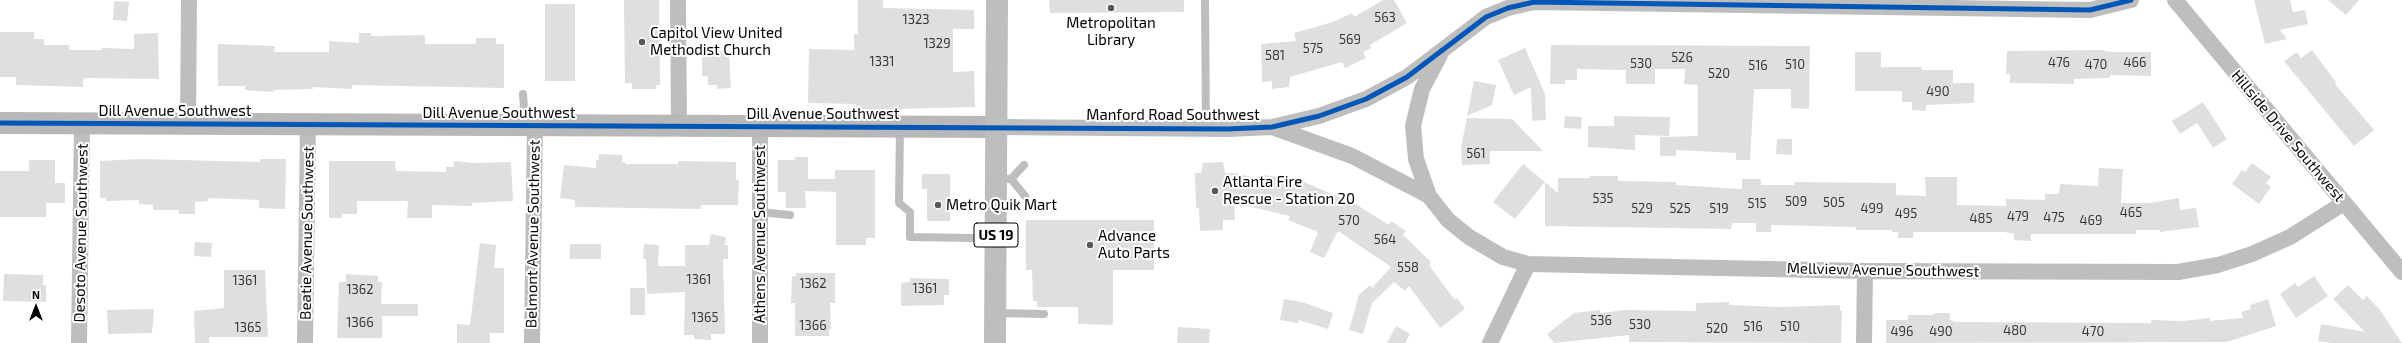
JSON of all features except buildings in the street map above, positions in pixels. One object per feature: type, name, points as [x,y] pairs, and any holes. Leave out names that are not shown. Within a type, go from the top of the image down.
[{"type":"main road","name":"US 19","points":[[995,343],[996,234],[1004,179],[997,127],[997,0]]},
{"type":"main road","name":"Dill Avenue Southwest","points":[[0,123],[997,127]]},
{"type":"street","points":[[188,123],[189,0]]},
{"type":"street","points":[[678,0],[679,125]]},
{"type":"street","name":"Manford Road Southwest","points":[[997,127],[1206,129],[1272,127],[1319,116],[1366,99],[1407,77],[1486,17],[1508,8],[1533,1],[2090,10],[2132,0]]},
{"type":"street","name":"Hillside Drive Southwest","points":[[2175,0],[2402,272]]},
{"type":"street","name":"Mellview Avenue Southwest","points":[[1442,50],[1422,89],[1413,126],[1416,159],[1429,196],[1448,220],[1469,237],[1503,257],[1528,264],[1865,271],[2178,272],[2218,265],[2252,254],[2290,237],[2344,203]]},
{"type":"street","name":"Desoto Avenue Southwest","points":[[79,343],[82,123]]},
{"type":"street","name":"Beatie Avenue Southwest","points":[[305,343],[308,124]]},
{"type":"street","name":"Belmont Avenue Southwest","points":[[530,125],[532,343]]},
{"type":"street","name":"Athens Avenue Southwest","points":[[760,126],[760,343]]},
{"type":"street","name":"Mellview Avenue Southwest","points":[[1272,127],[1352,156],[1429,196]]},
{"type":"street","points":[[1490,343],[1528,264]]},
{"type":"street","points":[[1864,343],[1865,271]]},
{"type":"lane","points":[[1205,0],[1206,129]]},
{"type":"lane","points":[[523,94],[530,125]]},
{"type":"lane","points":[[900,126],[899,203],[910,212],[910,237],[973,238],[996,234]]},
{"type":"lane","points":[[1024,165],[1004,179],[1024,196]]},
{"type":"lane","points":[[760,212],[790,215]]},
{"type":"lane","points":[[996,314],[1044,314]]},
{"type":"cycle path","points":[[0,123],[1228,129],[1272,127],[1319,116],[1366,99],[1407,77],[1486,17],[1508,8],[1534,2],[2090,10],[2131,0]]},
{"type":"place","name":"Metropolitan Library","points":[[1111,8]]},
{"type":"place","name":"Capitol View United Methodist Church","points":[[642,42]]},
{"type":"place","name":"Atlanta Fire Rescue - Station 20","points":[[1215,191]]},
{"type":"place","name":"Metro Quik Mart","points":[[938,205]]},
{"type":"place","name":"Advance Auto Parts","points":[[1090,245]]}]
